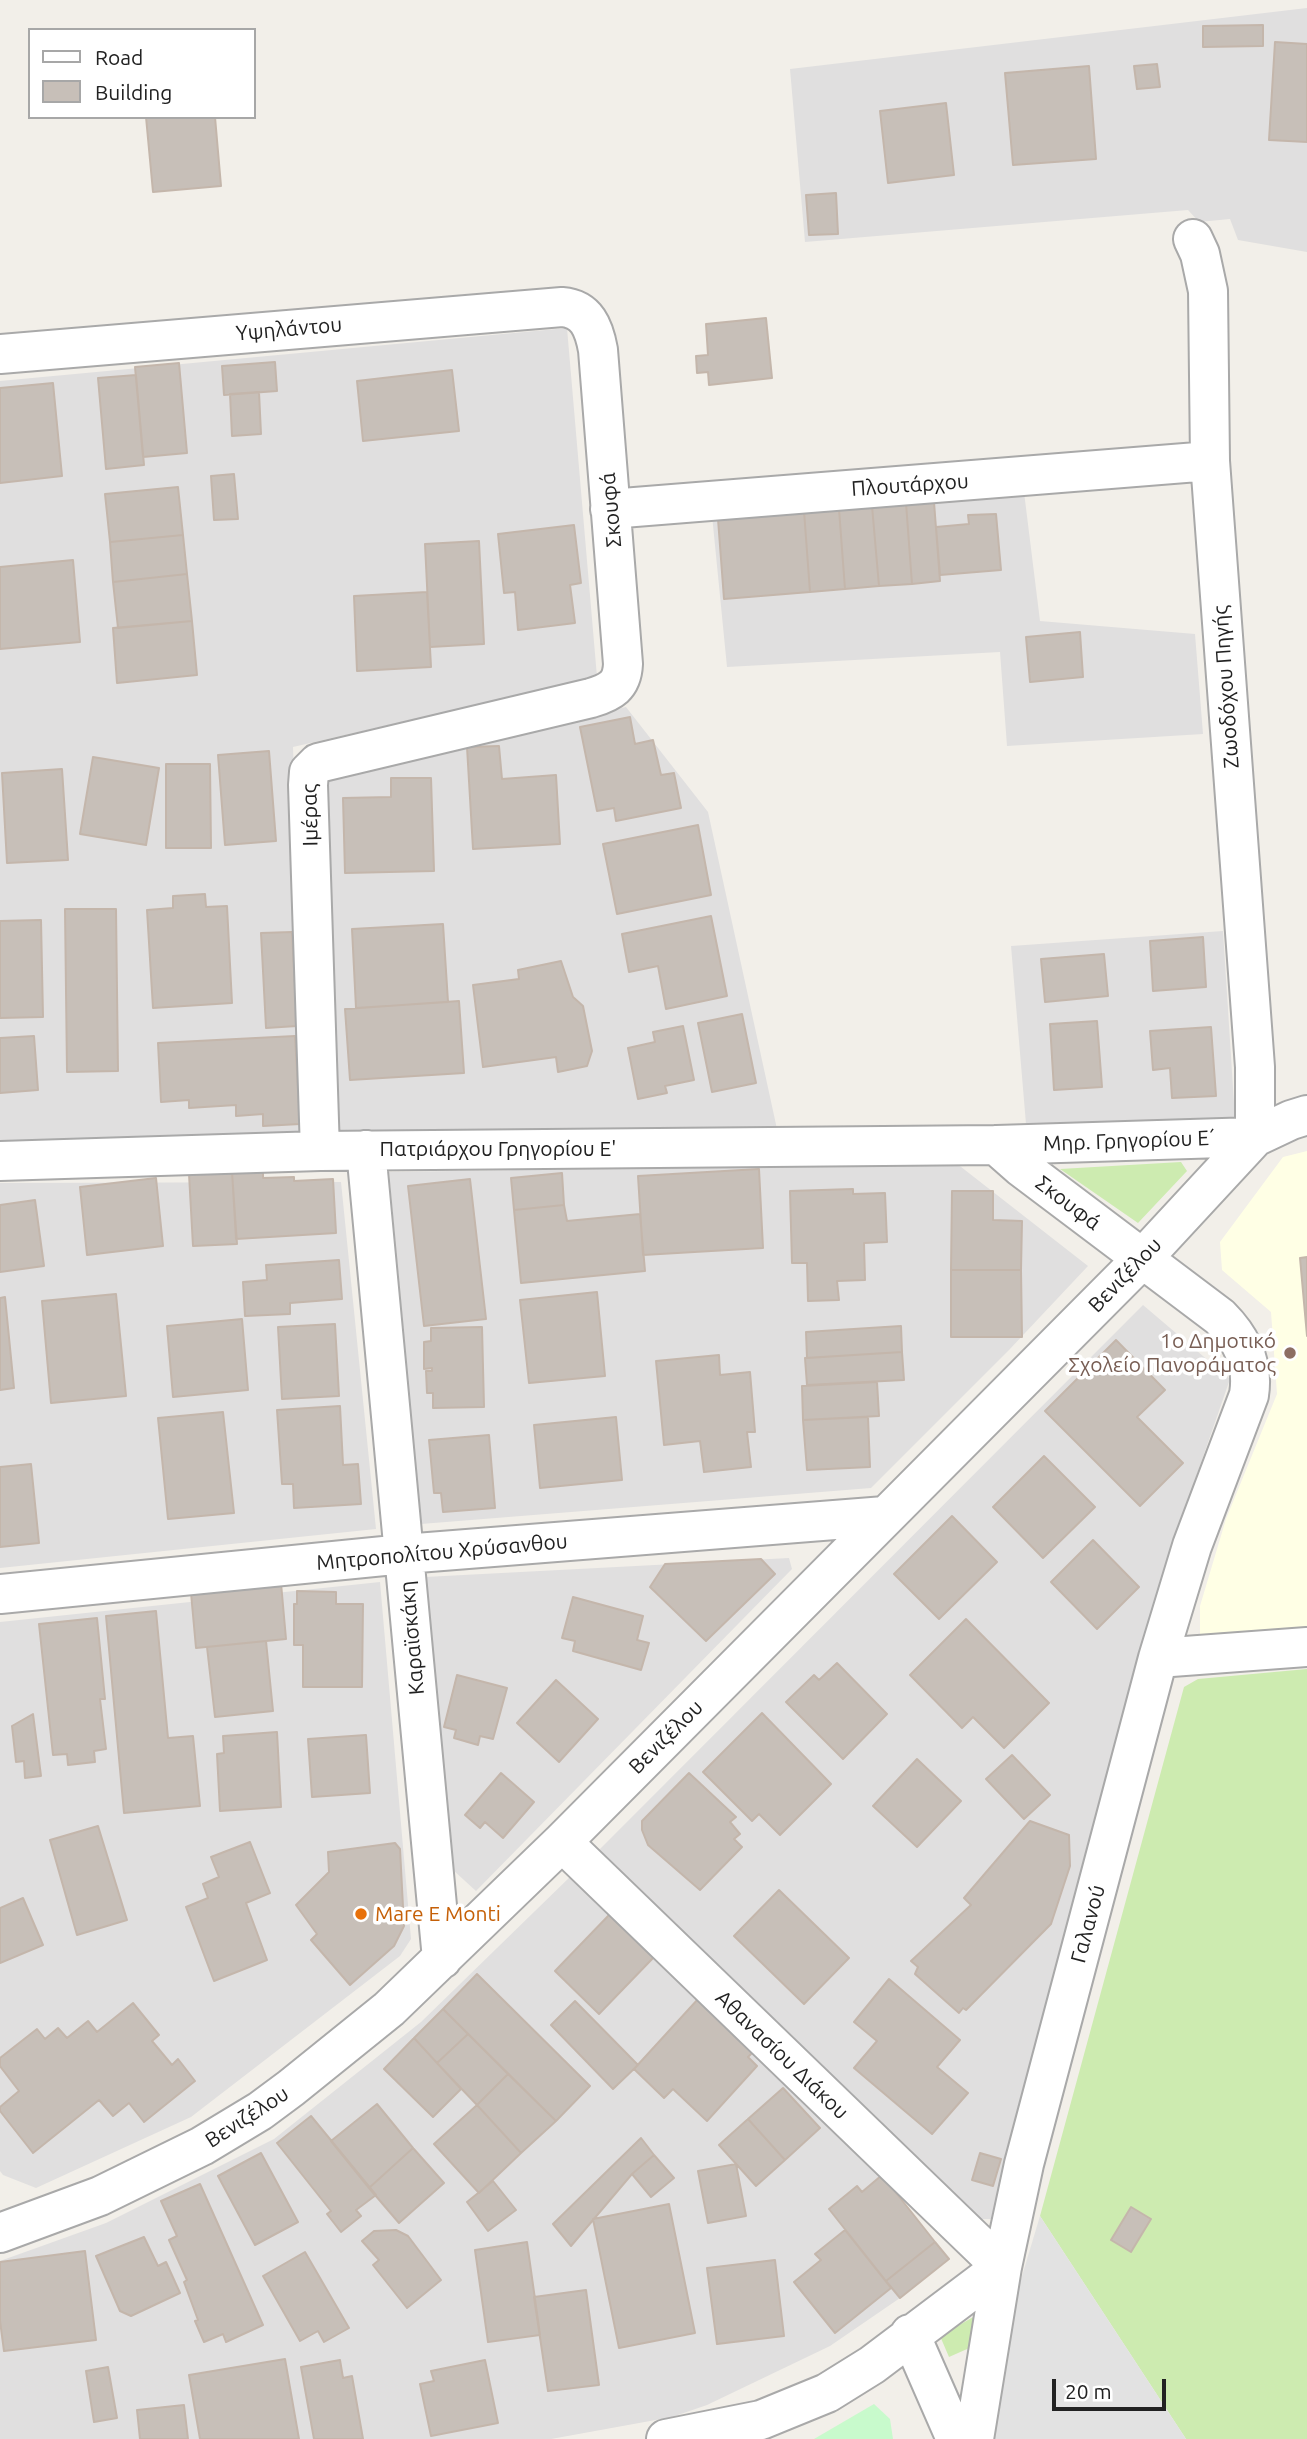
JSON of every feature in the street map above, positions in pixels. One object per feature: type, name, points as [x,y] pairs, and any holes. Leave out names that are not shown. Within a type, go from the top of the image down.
[{"type":"street","name":"Ζωοδόχου Πηγής","points":[[1193,239],[1200,254],[1208,291],[1210,461],[1255,1067],[1255,1138]]},
{"type":"street","name":"Υψηλάντου","points":[[0,354],[547,308],[566,307],[577,312]]},
{"type":"street","name":"Σκουφά","points":[[577,312],[590,322],[596,340],[623,672],[622,680],[615,688],[592,698]]},
{"type":"street","name":"Πλουτάρχου","points":[[610,509],[1210,461]]},
{"type":"street","name":"Ιμέρας","points":[[320,1151],[309,785],[312,768],[318,763],[592,698]]},
{"type":"street","points":[[1255,1138],[1307,1115]]},
{"type":"street","name":"Μηρ. Γρηγορίου Ε΄","points":[[996,1145],[1255,1138]]},
{"type":"street","name":"Βενιζέλου","points":[[6,2220],[125,2185],[232,2129],[329,2059],[389,2009],[562,1842],[1142,1259],[1255,1138]]},
{"type":"street","name":"Σκουφά","points":[[996,1145],[1142,1259]]},
{"type":"street","name":"Πατριάρχου Γρηγορίου Ε'","points":[[0,1161],[366,1150],[996,1145]]},
{"type":"street","name":"Καραϊσκάκη","points":[[366,1150],[442,1959]]},
{"type":"street","name":"Γαλανού","points":[[974,2439],[1002,2267],[1024,2164],[1158,1658],[1192,1546],[1249,1395],[1250,1374],[1243,1346],[1227,1324],[1142,1259]]},
{"type":"street","name":"Μητροπολίτου Χρύσανθου","points":[[0,1594],[404,1554],[885,1516]]},
{"type":"street","points":[[1158,1658],[1307,1647]]},
{"type":"street","name":"Αθανασίου Διάκου","points":[[562,1842],[1002,2267]]},
{"type":"street","points":[[666,2439],[761,2420],[808,2402],[857,2375],[1002,2267]]},
{"type":"street","points":[[910,2334],[956,2439]]},
{"type":"shaded area","points":[[1307,8],[1307,252],[1238,240],[1230,219],[1199,222],[1188,210],[805,242],[790,69]]},
{"type":"shaded area","points":[[567,328],[597,677],[293,747],[306,1134],[0,1143],[0,381]]},
{"type":"shaded area","points":[[1024,492],[1040,621],[1195,634],[1203,734],[1007,746],[1000,652],[727,667],[712,515]]},
{"type":"shaded area","points":[[626,707],[708,812],[777,1129],[337,1134],[323,779]]},
{"type":"shaded area","points":[[1223,931],[1235,1119],[1026,1124],[1011,946]]},
{"type":"shaded area","name":"1ο Δημοτικό Σχολείο Πανοράματος","points":[[1307,1151],[1307,1627],[1200,1635],[1200,1606],[1226,1519],[1277,1394],[1271,1312],[1222,1270],[1220,1242],[1283,1157]]},
{"type":"shaded area","points":[[956,1163],[1088,1266],[1009,1350],[871,1488],[421,1524],[389,1172]]},
{"type":"shaded area","points":[[341,1182],[376,1529],[0,1568],[0,1183]]},
{"type":"shaded area","points":[[1143,1305],[1230,1379],[1160,1581],[991,2219],[969,2219],[596,1853]]},
{"type":"shaded area","points":[[789,1558],[792,1569],[476,1891],[453,1870],[425,1577]]},
{"type":"shaded area","points":[[380,1582],[411,1939],[400,1956],[191,2117],[36,2188],[3,2175],[0,2171],[0,1622]]},
{"type":"shaded area","points":[[573,1874],[882,2175],[949,2259],[900,2298],[830,2346],[707,2405],[672,2417],[551,2439],[0,2439],[0,2261],[106,2223],[274,2139],[421,2022]]},
{"type":"shaded area","points":[[1040,2216],[1186,2439],[994,2439],[995,2411],[1016,2296]]},
{"type":"green space","points":[[1181,1162],[1187,1171],[1138,1223],[1060,1169]]},
{"type":"green space","points":[[1307,1669],[1307,2439],[1186,2439],[1040,2216],[1184,1687],[1198,1679]]},
{"type":"green space","points":[[975,2316],[983,2342],[949,2357],[940,2336]]},
{"type":"green space","points":[[874,2404],[890,2419],[893,2439],[814,2439]]},
{"type":"building","points":[[1263,25],[1263,46],[1203,47],[1203,26]]},
{"type":"building","points":[[1275,42],[1307,44],[1307,142],[1269,140]]},
{"type":"building","points":[[1157,64],[1160,87],[1137,89],[1134,66]]},
{"type":"building","points":[[1089,66],[1096,159],[1013,165],[1005,73]]},
{"type":"building","points":[[946,103],[954,175],[888,183],[880,111]]},
{"type":"building","points":[[146,119],[215,119],[221,186],[153,192]]},
{"type":"building","points":[[836,193],[838,234],[809,235],[806,195]]},
{"type":"building","points":[[766,318],[772,378],[709,385],[708,372],[697,373],[696,356],[708,355],[706,324]]},
{"type":"building","points":[[275,362],[277,391],[224,395],[222,366]]},
{"type":"building","points":[[179,363],[187,453],[143,457],[135,367]]},
{"type":"building","points":[[452,370],[459,431],[363,441],[357,381]]},
{"type":"building","points":[[136,375],[144,465],[106,469],[98,378]]},
{"type":"building","points":[[53,383],[62,476],[0,483],[0,388]]},
{"type":"building","points":[[259,392],[261,434],[232,436],[230,394]]},
{"type":"building","points":[[234,474],[238,519],[214,520],[211,476]]},
{"type":"building","points":[[178,487],[183,535],[110,542],[105,494]]},
{"type":"building","points":[[934,502],[940,581],[912,584],[906,503]]},
{"type":"building","points":[[906,503],[912,584],[879,586],[872,506]]},
{"type":"building","points":[[872,506],[879,586],[845,589],[839,509]]},
{"type":"building","points":[[839,509],[845,589],[810,592],[804,511]]},
{"type":"building","points":[[804,511],[810,592],[724,599],[718,519]]},
{"type":"building","points":[[996,514],[1001,570],[940,575],[936,527],[969,524],[968,515]]},
{"type":"building","points":[[574,525],[581,583],[570,585],[575,623],[518,630],[515,592],[504,593],[498,534]]},
{"type":"building","points":[[183,535],[187,574],[113,582],[110,542]]},
{"type":"building","points":[[479,541],[484,644],[430,647],[425,544]]},
{"type":"building","points":[[73,560],[80,642],[0,649],[0,567]]},
{"type":"building","points":[[187,574],[192,621],[118,628],[113,582]]},
{"type":"building","points":[[427,592],[431,667],[357,671],[354,596]]},
{"type":"building","points":[[192,621],[197,675],[117,683],[113,628]]},
{"type":"building","points":[[1080,632],[1083,677],[1030,682],[1026,637]]},
{"type":"building","points":[[630,717],[635,744],[653,740],[661,775],[674,773],[681,808],[616,821],[614,808],[597,811],[580,727]]},
{"type":"building","points":[[499,746],[502,779],[556,775],[560,844],[473,849],[467,747]]},
{"type":"building","points":[[269,751],[276,841],[225,845],[218,755]]},
{"type":"building","points":[[93,757],[159,768],[146,845],[80,834]]},
{"type":"building","points":[[166,764],[210,764],[211,848],[166,848]]},
{"type":"building","points":[[62,769],[68,860],[7,863],[2,773]]},
{"type":"building","points":[[391,778],[431,778],[434,871],[345,873],[343,798],[391,797]]},
{"type":"building","points":[[698,825],[711,895],[617,914],[603,844]]},
{"type":"building","points":[[205,894],[206,907],[227,906],[232,1003],[153,1008],[147,910],[173,908],[173,896]]},
{"type":"building","points":[[65,909],[116,909],[118,1071],[67,1072]]},
{"type":"building","points":[[711,916],[727,996],[666,1009],[658,966],[629,972],[622,934]]},
{"type":"building","points":[[41,920],[43,1017],[0,1018],[0,921]]},
{"type":"building","points":[[443,924],[448,1002],[356,1008],[352,929]]},
{"type":"building","points":[[292,932],[297,1026],[266,1028],[261,933]]},
{"type":"building","points":[[1203,937],[1206,987],[1153,991],[1150,941]]},
{"type":"building","points":[[1104,954],[1108,996],[1045,1002],[1041,959]]},
{"type":"building","points":[[561,961],[573,997],[583,1006],[592,1051],[587,1066],[558,1072],[556,1057],[483,1067],[473,985],[519,979],[518,970]]},
{"type":"building","points":[[459,1001],[464,1073],[350,1080],[345,1009]]},
{"type":"building","points":[[742,1014],[756,1083],[712,1092],[698,1023]]},
{"type":"building","points":[[1097,1021],[1102,1087],[1054,1090],[1050,1024]]},
{"type":"building","points":[[683,1026],[694,1080],[665,1086],[667,1093],[638,1099],[628,1048],[655,1042],[653,1032]]},
{"type":"building","points":[[1211,1027],[1216,1096],[1172,1098],[1170,1068],[1153,1070],[1150,1031]]},
{"type":"building","points":[[34,1036],[38,1090],[0,1093],[0,1038]]},
{"type":"building","points":[[295,1036],[300,1124],[263,1126],[263,1114],[236,1116],[236,1105],[189,1108],[189,1100],[161,1102],[158,1043]]},
{"type":"building","points":[[263,1169],[263,1178],[294,1177],[294,1181],[333,1179],[336,1233],[236,1239],[232,1171]]},
{"type":"building","points":[[759,1169],[763,1248],[643,1255],[638,1176]]},
{"type":"building","points":[[232,1172],[237,1244],[193,1246],[189,1174]]},
{"type":"building","points":[[562,1173],[564,1205],[514,1210],[511,1178]]},
{"type":"building","points":[[156,1178],[163,1246],[87,1255],[80,1187]]},
{"type":"building","points":[[470,1179],[486,1319],[424,1326],[408,1186]]},
{"type":"building","points":[[853,1189],[853,1194],[885,1193],[887,1242],[864,1243],[865,1280],[837,1281],[839,1300],[808,1301],[807,1263],[792,1263],[790,1191]]},
{"type":"building","points":[[952,1191],[993,1191],[993,1220],[1022,1221],[1021,1270],[951,1270]]},
{"type":"building","points":[[35,1200],[44,1266],[0,1272],[0,1205]]},
{"type":"building","points":[[564,1205],[567,1221],[640,1214],[645,1271],[521,1283],[514,1210]]},
{"type":"building","points":[[1307,1257],[1307,1336],[1300,1258]]},
{"type":"building","points":[[339,1260],[342,1299],[290,1303],[290,1314],[245,1316],[243,1282],[267,1280],[266,1265]]},
{"type":"building","points":[[951,1270],[1021,1270],[1022,1337],[951,1337]]},
{"type":"building","points":[[597,1292],[605,1376],[529,1383],[520,1300]]},
{"type":"building","points":[[116,1294],[126,1396],[51,1403],[42,1301]]},
{"type":"building","points":[[5,1297],[14,1388],[0,1390],[0,1298]]},
{"type":"building","points":[[242,1319],[248,1390],[173,1397],[167,1326]]},
{"type":"building","points":[[335,1324],[339,1396],[282,1399],[278,1327]]},
{"type":"building","points":[[901,1326],[902,1352],[807,1358],[806,1332]]},
{"type":"building","points":[[482,1327],[484,1407],[433,1408],[433,1393],[427,1393],[426,1371],[432,1371],[432,1368],[424,1369],[424,1342],[431,1341],[431,1328]]},
{"type":"building","points":[[1116,1340],[1165,1390],[1137,1417],[1183,1463],[1140,1506],[1045,1411]]},
{"type":"building","points":[[902,1352],[904,1380],[807,1385],[805,1358]]},
{"type":"building","points":[[719,1355],[720,1375],[750,1372],[755,1432],[747,1432],[751,1467],[704,1472],[700,1441],[664,1445],[656,1361]]},
{"type":"building","points":[[877,1382],[879,1416],[803,1420],[802,1386]]},
{"type":"building","points":[[340,1406],[343,1465],[358,1464],[361,1504],[294,1508],[293,1484],[282,1484],[277,1410]]},
{"type":"building","points":[[223,1412],[234,1513],[168,1519],[158,1418]]},
{"type":"building","points":[[616,1417],[622,1480],[540,1488],[534,1425]]},
{"type":"building","points":[[868,1417],[870,1467],[807,1470],[803,1420]]},
{"type":"building","points":[[489,1435],[495,1508],[443,1512],[441,1493],[434,1493],[429,1440]]},
{"type":"building","points":[[1044,1456],[1095,1507],[1043,1558],[993,1507]]},
{"type":"building","points":[[31,1464],[39,1543],[0,1547],[0,1467]]},
{"type":"building","points":[[952,1516],[997,1562],[939,1619],[894,1574]]},
{"type":"building","points":[[1093,1540],[1139,1587],[1097,1629],[1051,1582]]},
{"type":"building","points":[[761,1559],[775,1574],[706,1641],[650,1587],[665,1564]]},
{"type":"building","points":[[281,1583],[286,1639],[196,1648],[191,1593]]},
{"type":"building","points":[[297,1591],[336,1592],[336,1604],[363,1604],[362,1687],[303,1687],[303,1645],[294,1645],[294,1604],[297,1604]]},
{"type":"building","points":[[573,1597],[643,1616],[637,1640],[649,1643],[641,1670],[573,1651],[575,1641],[562,1638]]},
{"type":"building","points":[[156,1611],[168,1738],[193,1736],[200,1806],[124,1813],[106,1616]]},
{"type":"building","points":[[97,1618],[105,1699],[100,1699],[106,1749],[94,1751],[95,1762],[68,1765],[67,1754],[53,1755],[39,1624]]},
{"type":"building","points":[[966,1619],[1049,1703],[1004,1748],[973,1717],[962,1728],[910,1675]]},
{"type":"building","points":[[266,1641],[273,1711],[215,1717],[207,1647]]},
{"type":"building","points":[[837,1663],[887,1714],[843,1759],[786,1702],[814,1675],[819,1680]]},
{"type":"building","points":[[457,1675],[507,1688],[493,1739],[480,1736],[478,1745],[454,1738],[456,1730],[444,1727]]},
{"type":"building","points":[[556,1680],[598,1719],[559,1762],[517,1723]]},
{"type":"building","points":[[762,1713],[831,1784],[780,1835],[759,1814],[752,1821],[703,1772]]},
{"type":"building","points":[[33,1714],[41,1776],[25,1778],[24,1761],[16,1762],[12,1726]]},
{"type":"building","points":[[277,1732],[281,1807],[220,1811],[217,1754],[224,1753],[223,1736]]},
{"type":"building","points":[[366,1735],[370,1793],[312,1797],[308,1739]]},
{"type":"building","points":[[1012,1755],[1050,1795],[1024,1819],[986,1779]]},
{"type":"building","points":[[917,1759],[961,1801],[917,1847],[873,1806]]},
{"type":"building","points":[[501,1773],[534,1802],[503,1838],[485,1822],[480,1828],[465,1815]]},
{"type":"building","points":[[689,1773],[736,1817],[730,1822],[740,1834],[734,1839],[742,1847],[700,1890],[648,1845],[642,1830],[642,1821]]},
{"type":"building","points":[[1030,1821],[1069,1835],[1070,1866],[1051,1924],[966,2010],[963,2008],[959,2013],[915,1974],[918,1967],[911,1961],[971,1905],[964,1898]]},
{"type":"building","points":[[98,1826],[127,1920],[77,1935],[50,1840]]},
{"type":"building","points":[[250,1842],[270,1893],[246,1903],[267,1960],[214,1981],[186,1907],[208,1898],[203,1884],[219,1877],[211,1857]]},
{"type":"building","points":[[395,1843],[400,1849],[404,1926],[394,1946],[350,1985],[311,1940],[317,1934],[296,1905],[329,1872],[328,1852]]},
{"type":"building","points":[[779,1890],[849,1958],[804,2004],[734,1936]]},
{"type":"building","points":[[23,1898],[43,1945],[0,1963],[0,1908]]},
{"type":"building","points":[[610,1914],[654,1957],[599,2014],[555,1971]]},
{"type":"building","points":[[477,1974],[590,2086],[556,2121],[443,2009]]},
{"type":"building","points":[[889,1979],[960,2040],[937,2067],[968,2093],[932,2134],[854,2068],[877,2041],[854,2022]]},
{"type":"building","points":[[699,1998],[755,2050],[748,2057],[757,2066],[707,2121],[673,2089],[664,2098],[634,2069]]},
{"type":"building","points":[[575,2001],[638,2065],[613,2089],[551,2025]]},
{"type":"building","points":[[133,2003],[159,2035],[152,2041],[172,2065],[178,2059],[195,2081],[144,2122],[129,2103],[113,2116],[99,2100],[33,2153],[0,2111],[0,2107],[19,2091],[0,2066],[0,2058],[37,2029],[45,2039],[58,2028],[67,2038],[88,2021],[97,2032]]},
{"type":"building","points":[[443,2009],[468,2034],[437,2063],[414,2038]]},
{"type":"building","points":[[468,2034],[508,2074],[477,2105],[437,2063]]},
{"type":"building","points":[[414,2038],[461,2089],[433,2117],[384,2069]]},
{"type":"building","points":[[508,2074],[556,2121],[521,2153],[477,2105]]},
{"type":"building","points":[[783,2088],[820,2128],[785,2160],[748,2119]]},
{"type":"building","points":[[377,2104],[413,2148],[369,2188],[331,2141]]},
{"type":"building","points":[[477,2105],[521,2153],[479,2193],[434,2144]]},
{"type":"building","points":[[311,2116],[376,2195],[356,2210],[361,2216],[341,2232],[327,2214],[331,2211],[277,2143]]},
{"type":"building","points":[[748,2119],[785,2160],[756,2186],[719,2145]]},
{"type":"building","points":[[641,2138],[654,2155],[632,2174],[571,2246],[553,2224]]},
{"type":"building","points":[[413,2148],[444,2183],[399,2223],[369,2188]]},
{"type":"building","points":[[261,2153],[298,2222],[255,2245],[218,2176]]},
{"type":"building","points":[[980,2153],[1001,2159],[993,2186],[972,2180]]},
{"type":"building","points":[[654,2155],[674,2178],[651,2197],[632,2174]]},
{"type":"building","points":[[736,2164],[746,2216],[708,2223],[698,2171]]},
{"type":"building","points":[[882,2175],[935,2242],[886,2281],[829,2209],[857,2186],[862,2192]]},
{"type":"building","points":[[493,2181],[516,2210],[488,2231],[467,2202]]},
{"type":"building","points":[[200,2184],[263,2325],[226,2342],[223,2334],[204,2342],[184,2282],[187,2280],[169,2240],[177,2236],[161,2201]]},
{"type":"building","points":[[669,2204],[695,2333],[619,2348],[593,2219]]},
{"type":"building","points":[[1131,2207],[1151,2219],[1131,2252],[1111,2240]]},
{"type":"building","points":[[396,2230],[408,2236],[441,2280],[407,2308],[373,2265],[379,2260],[362,2241],[374,2231]]},
{"type":"building","points":[[845,2230],[891,2288],[835,2333],[794,2282],[821,2260],[815,2254]]},
{"type":"building","points":[[144,2237],[158,2266],[166,2262],[180,2293],[131,2316],[120,2311],[96,2256]]},
{"type":"building","points":[[527,2242],[540,2335],[488,2342],[475,2250]]},
{"type":"building","points":[[935,2242],[949,2259],[900,2298],[886,2281]]},
{"type":"building","points":[[85,2251],[96,2340],[4,2351],[0,2321],[0,2262]]},
{"type":"building","points":[[305,2252],[349,2328],[324,2342],[318,2331],[300,2341],[263,2276]]},
{"type":"building","points":[[775,2260],[784,2336],[717,2344],[707,2268]]},
{"type":"building","points":[[586,2290],[599,2385],[548,2391],[534,2297]]},
{"type":"building","points":[[285,2359],[299,2439],[200,2439],[189,2375]]},
{"type":"building","points":[[340,2360],[343,2378],[352,2376],[363,2439],[314,2439],[301,2367]]},
{"type":"building","points":[[485,2360],[498,2423],[431,2436],[420,2384],[434,2381],[431,2371]]},
{"type":"building","points":[[108,2367],[117,2418],[94,2422],[86,2371]]},
{"type":"building","points":[[184,2405],[188,2439],[140,2439],[137,2410]]},
{"type":"place","name":"1ο Δημοτικό Σχολείο Πανοράματος","points":[[1290,1353]]},
{"type":"place","name":"Mare E Monti","points":[[361,1914]]}]
